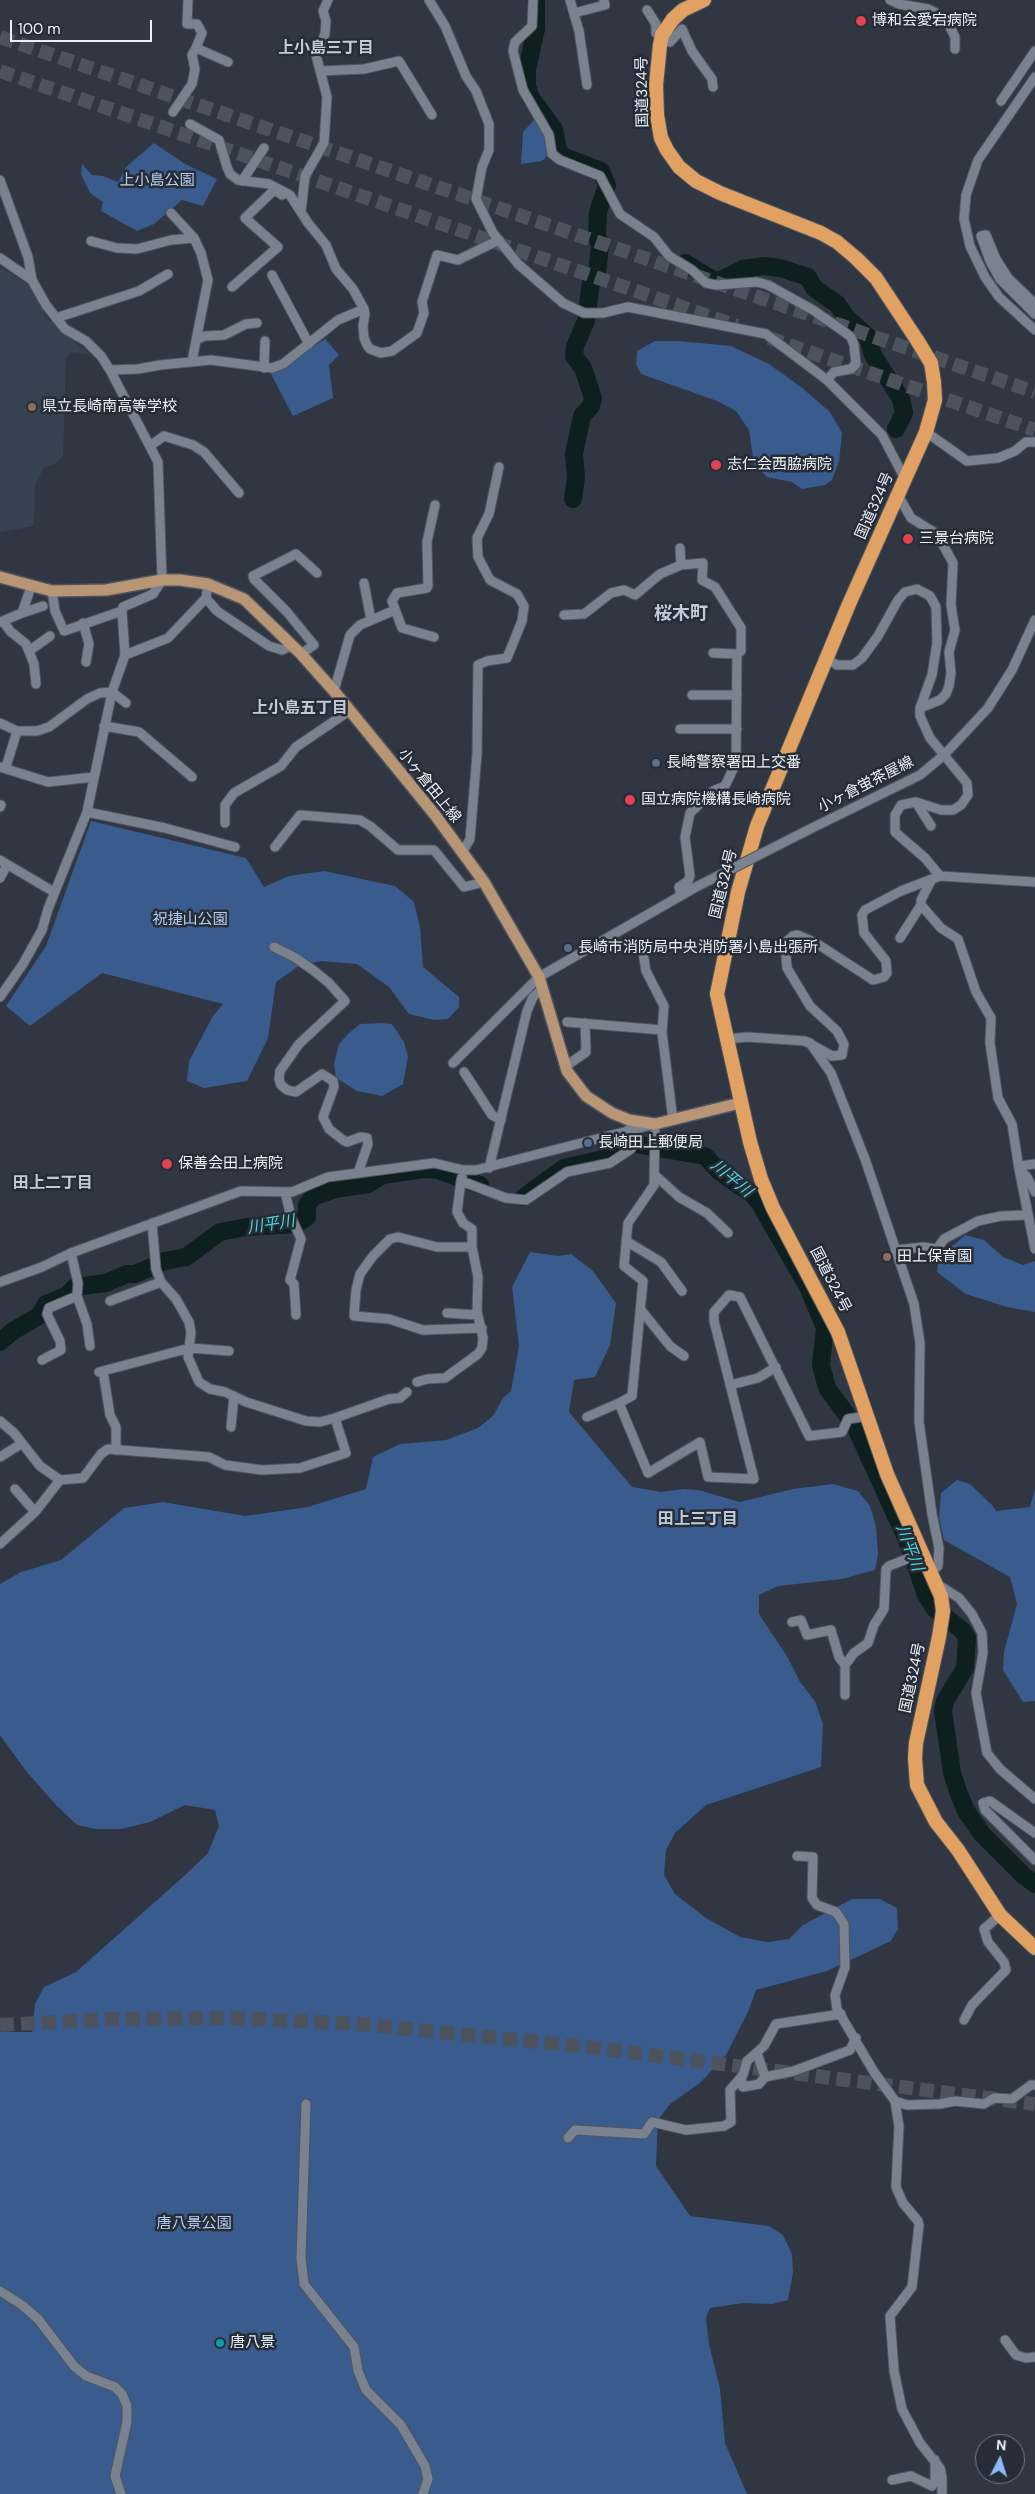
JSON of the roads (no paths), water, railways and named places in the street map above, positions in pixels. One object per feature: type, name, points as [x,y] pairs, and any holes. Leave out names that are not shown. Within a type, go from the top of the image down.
[{"type":"highway","points":[[662,38],[678,14],[704,0]]},
{"type":"highway","name":"国道324号","points":[[662,38],[656,85],[657,115],[661,138],[666,150],[679,167],[696,181],[720,193],[821,233],[837,242],[876,278],[930,363],[935,400],[926,432],[757,826],[744,867],[717,994],[740,1103],[750,1142],[767,1194],[838,1332],[887,1474],[934,1577],[943,1611],[916,1743],[917,1784],[936,1822],[958,1850],[1000,1915],[1035,1948]]},
{"type":"main road","name":"小ヶ倉田上線","points":[[0,577],[31,587],[52,591],[106,590],[162,580],[208,584],[244,599],[297,649],[334,691],[462,851],[484,882],[539,977],[566,1066],[580,1089],[596,1104],[629,1120],[655,1124],[740,1103]]},
{"type":"street","points":[[173,112],[192,84],[195,69],[192,55],[202,33],[197,24],[186,24],[188,0]]},
{"type":"street","points":[[301,212],[305,176],[324,143],[327,97],[316,55],[325,34],[326,21],[323,12],[328,0]]},
{"type":"street","points":[[429,0],[445,26],[458,60],[486,112],[489,124],[489,150],[482,167],[476,199],[499,240],[518,264],[535,281],[563,303],[587,313],[603,313],[628,307],[766,334],[827,380],[882,435],[905,479]]},
{"type":"street","points":[[533,0],[532,26],[515,42],[513,52],[523,90],[528,102],[549,135],[552,154],[560,160],[600,176],[620,214],[654,237],[669,256],[692,270],[706,283],[716,285],[757,282],[768,285],[813,310],[843,331],[851,338],[854,345],[856,364],[851,369],[834,372],[827,380]]},
{"type":"street","points":[[570,0],[587,85]]},
{"type":"street","points":[[574,13],[605,5],[604,0]]},
{"type":"street","points":[[890,0],[899,4],[928,9],[938,14],[948,23],[955,37],[955,50]]},
{"type":"street","points":[[648,10],[656,24],[656,33],[662,38],[670,42],[682,29],[692,51],[712,78],[713,87]]},
{"type":"street","points":[[196,48],[228,62]]},
{"type":"street","points":[[1001,102],[1035,51]]},
{"type":"street","points":[[320,71],[364,68],[399,61],[432,115]]},
{"type":"street","points":[[1035,77],[978,160],[966,195],[964,220],[970,246],[985,277],[999,297],[1035,330]]},
{"type":"street","points":[[190,124],[219,140],[230,174],[242,181],[269,184],[290,195],[326,245],[336,269],[353,289],[366,314],[363,326],[367,345],[370,349],[381,354],[392,351],[417,333],[424,313],[422,302],[437,255],[458,260],[499,240]]},
{"type":"street","points":[[242,181],[264,148]]},
{"type":"street","points":[[0,180],[28,257],[32,280],[65,329],[86,341],[110,370],[158,462],[162,580],[153,594],[122,607],[125,655],[112,692],[87,812],[34,946],[0,997]]},
{"type":"street","points":[[232,287],[278,247],[245,218],[272,192],[276,191],[289,201],[296,214],[298,215],[301,212]]},
{"type":"street","points":[[171,212],[194,238],[208,280],[192,361]]},
{"type":"street","points":[[1035,304],[1008,278],[996,259],[986,234],[981,236],[990,261],[1000,279],[1035,314]]},
{"type":"street","points":[[91,241],[117,248],[137,249],[171,240],[194,238]]},
{"type":"street","points":[[0,258],[32,280]]},
{"type":"street","points":[[56,318],[139,291],[168,274]]},
{"type":"street","points":[[272,276],[309,344]]},
{"type":"street","points":[[110,370],[138,369],[211,360],[272,368],[283,364],[338,320],[364,309]]},
{"type":"street","points":[[196,340],[205,336],[224,335],[246,324],[257,324]]},
{"type":"street","points":[[264,368],[265,341]]},
{"type":"street","points":[[926,432],[967,461],[998,458],[1015,451],[1026,442],[1035,442]]},
{"type":"street","points":[[150,446],[164,436],[193,445],[204,452],[239,494]]},
{"type":"street","points":[[462,851],[470,839],[472,820],[477,754],[478,665],[487,661],[507,658],[522,621],[524,606],[517,594],[490,580],[478,557],[477,538],[490,514],[499,467]]},
{"type":"street","points":[[898,495],[911,518],[937,534],[953,563],[951,605],[955,630],[949,652],[951,673],[949,686],[946,694],[940,700],[920,708]]},
{"type":"street","points":[[434,637],[402,628],[392,601],[397,593],[427,588],[428,586],[427,542],[435,505]]},
{"type":"street","points":[[680,548],[681,565]]},
{"type":"street","points":[[206,598],[217,611],[269,646],[282,650],[297,649],[314,645],[287,612],[253,576],[296,554],[317,573]]},
{"type":"street","points":[[564,614],[584,614],[611,593],[624,590],[635,595],[660,574],[681,565],[703,563],[702,580],[715,587],[741,628],[741,651],[736,654],[713,653]]},
{"type":"street","points":[[364,582],[371,620]]},
{"type":"street","points":[[125,655],[168,638],[206,598],[208,584]]},
{"type":"street","points":[[22,613],[31,587]]},
{"type":"street","points":[[827,659],[837,665],[853,665],[862,658],[878,636],[902,595],[908,590],[925,592],[934,600],[938,624],[932,675],[920,708],[923,726],[967,783],[968,795],[966,801],[957,808],[947,811],[916,802],[901,806],[896,810],[894,821],[895,832],[936,877]]},
{"type":"street","points":[[52,591],[55,611],[64,631],[122,610]]},
{"type":"street","points":[[36,684],[26,644],[10,631],[2,621],[43,606]]},
{"type":"street","points":[[334,691],[350,634],[360,625],[394,610]]},
{"type":"street","name":"小ヶ倉蛍茶屋線","points":[[681,895],[920,775],[944,755],[988,708],[1012,670],[1035,620]]},
{"type":"street","points":[[83,623],[89,644],[86,662]]},
{"type":"street","points":[[29,651],[50,636]]},
{"type":"street","points":[[453,1063],[539,977],[681,895],[679,887],[688,881],[690,876],[685,836],[690,813],[713,791],[725,786],[730,780],[736,763],[736,654]]},
{"type":"street","points":[[112,692],[126,703]]},
{"type":"street","points":[[0,723],[17,730],[37,731],[49,727],[93,696],[112,692]]},
{"type":"street","points":[[692,695],[737,696]]},
{"type":"street","points":[[225,823],[225,806],[234,792],[281,766],[296,747],[349,711]]},
{"type":"street","points":[[104,726],[139,732],[192,778]]},
{"type":"street","points":[[680,729],[737,729]]},
{"type":"street","points":[[17,730],[3,767],[48,782],[94,777]]},
{"type":"street","points":[[916,802],[931,826]]},
{"type":"street","points":[[87,812],[164,828],[235,847]]},
{"type":"street","points":[[275,847],[300,815],[360,820],[398,850],[434,850],[464,887],[484,882]]},
{"type":"street","points":[[0,878],[4,863],[54,892]]},
{"type":"street","points":[[727,1039],[754,1037],[810,1043],[835,1057],[842,1055],[844,1044],[837,1032],[810,1006],[787,968],[785,947],[787,940],[798,935],[816,943],[873,980],[884,977],[887,973],[886,962],[864,932],[862,915],[865,910],[901,890],[936,877],[1035,882]]},
{"type":"street","points":[[900,938],[936,877]]},
{"type":"street","points":[[921,905],[941,928],[958,939],[976,992],[991,1018],[990,1043],[998,1098],[1012,1124],[1035,1249]]},
{"type":"street","points":[[642,946],[646,971],[664,1006],[662,1030],[673,1120]]},
{"type":"street","points":[[274,947],[294,957],[313,970],[329,983],[345,1001],[299,1044],[280,1071],[279,1079],[281,1085],[287,1090],[296,1092],[322,1074],[333,1080],[334,1087],[323,1118],[330,1129],[347,1142],[361,1137],[367,1138],[368,1144],[358,1173]]},
{"type":"street","points":[[489,1168],[527,1011],[533,997],[542,989]]},
{"type":"street","points":[[567,1022],[662,1030]]},
{"type":"street","points":[[566,1066],[586,1052],[585,1023]]},
{"type":"street","points":[[810,1043],[831,1073],[866,1159],[914,1304],[920,1343],[919,1422],[932,1514],[939,1548],[938,1566],[934,1577],[958,1598],[977,1621],[982,1633],[984,1653],[976,1693],[987,1753],[1000,1769],[1035,1799]]},
{"type":"street","points":[[464,1072],[492,1115],[500,1120]]},
{"type":"street","points":[[0,1282],[42,1267],[71,1253],[241,1191],[285,1192],[297,1190],[328,1177],[434,1163],[463,1170],[489,1168],[655,1124],[654,1185],[628,1223],[626,1241],[624,1266],[643,1282],[632,1396],[587,1416]]},
{"type":"street","points":[[461,1181],[506,1198],[526,1200],[567,1172],[610,1163],[631,1150],[628,1130]]},
{"type":"street","points":[[1019,1168],[1035,1164]]},
{"type":"street","points":[[1019,1168],[1027,1177],[1035,1192]]},
{"type":"street","points":[[417,1382],[427,1379],[445,1378],[478,1354],[482,1348],[482,1328],[478,1315],[478,1277],[472,1247],[472,1229],[462,1222],[457,1212],[463,1170]]},
{"type":"street","points":[[655,1176],[680,1197],[707,1213],[728,1233]]},
{"type":"street","points":[[285,1192],[291,1217],[301,1239],[290,1280],[294,1284],[296,1315]]},
{"type":"street","points":[[896,1250],[923,1247],[937,1248],[944,1240],[978,1221],[1000,1216],[1028,1215]]},
{"type":"street","points":[[152,1224],[155,1264],[161,1282],[176,1300],[189,1322],[191,1332],[188,1357],[198,1382],[210,1389],[306,1421],[320,1422],[389,1399],[400,1398],[407,1392]]},
{"type":"street","points":[[472,1247],[437,1247],[398,1237],[390,1239],[373,1256],[360,1274],[356,1290],[354,1316],[389,1319],[423,1330],[482,1328]]},
{"type":"street","points":[[626,1241],[661,1262],[682,1291]]},
{"type":"street","points":[[71,1253],[90,1346]]},
{"type":"street","points":[[110,1301],[161,1282]]},
{"type":"street","points":[[42,1360],[61,1350],[60,1342],[47,1314],[49,1308],[77,1289]]},
{"type":"street","points":[[619,1403],[648,1473],[700,1442],[708,1477],[754,1479],[714,1312],[729,1295],[740,1297],[809,1436],[842,1432],[848,1419],[868,1416]]},
{"type":"street","points":[[641,1310],[670,1346],[684,1356]]},
{"type":"street","points":[[447,1313],[478,1315]]},
{"type":"street","points":[[116,1450],[116,1428],[110,1415],[101,1372],[190,1348],[229,1351]]},
{"type":"street","points":[[730,1385],[758,1378],[776,1367]]},
{"type":"street","points":[[231,1427],[234,1396]]},
{"type":"street","points":[[0,1421],[14,1433],[40,1466],[60,1480],[84,1478],[101,1454],[108,1449],[209,1457],[225,1464],[262,1470],[300,1468],[346,1453],[335,1418]]},
{"type":"street","points":[[0,1458],[22,1444]]},
{"type":"street","points":[[2,1539],[35,1512],[60,1480]]},
{"type":"street","points":[[15,1489],[35,1512]]},
{"type":"street","points":[[845,1695],[845,1665],[854,1652],[868,1643],[874,1625],[884,1609],[886,1569],[889,1566],[922,1553]]},
{"type":"street","points":[[792,1622],[802,1620],[807,1635],[832,1630],[839,1657],[845,1665]]},
{"type":"street","points":[[1035,1833],[990,1801],[983,1803],[985,1810],[1035,1860]]},
{"type":"street","points":[[797,1856],[813,1857],[812,1898],[817,1905],[836,1912],[844,1924],[845,1966],[835,1998],[841,2014],[874,2072],[894,2101],[899,2126],[896,2187],[903,2203],[918,2221],[914,2283],[908,2294],[890,2316],[894,2371],[902,2409],[920,2443],[935,2460],[942,2477],[942,2494]]},
{"type":"street","points":[[964,2020],[972,2005],[1006,1970],[1004,1962],[988,1942],[984,1929],[1000,1915]]},
{"type":"street","points":[[568,2138],[575,2130],[644,2134],[652,2122],[686,2130],[724,2126],[731,2122],[730,2090],[741,2077],[747,2061],[757,2053],[776,2024],[841,2014]]},
{"type":"street","points":[[741,2077],[744,2087],[759,2084],[765,2077],[794,2071],[850,2050],[856,2038]]},
{"type":"street","points":[[757,2053],[765,2077]]},
{"type":"street","points":[[894,2101],[907,2105],[940,2104],[955,2101],[984,2104],[994,2098],[1012,2099],[1031,2084],[1035,2085]]},
{"type":"street","points":[[306,2104],[301,2258],[304,2284],[354,2347],[358,2371],[366,2390],[401,2425],[425,2466],[428,2479],[423,2494]]},
{"type":"street","points":[[0,2292],[22,2305],[38,2319],[74,2366],[86,2376],[106,2382],[122,2394],[127,2406],[127,2422],[115,2476],[121,2494]]},
{"type":"street","points":[[1005,2340],[1016,2354],[1026,2358],[1035,2357]]},
{"type":"street","points":[[892,2480],[911,2476],[932,2486],[935,2482],[933,2464],[935,2460]]},
{"type":"waterway","points":[[536,0],[536,29],[527,70],[527,86],[531,98],[554,129],[558,150],[562,156],[601,171],[607,185],[598,212],[597,235],[600,246],[597,274],[591,282],[586,321],[575,346],[574,356],[583,368],[593,398],[591,406],[582,416],[574,454],[576,477],[573,499]]},
{"type":"waterway","points":[[685,263],[713,280],[719,281],[743,269],[764,266],[780,268],[808,277],[814,288],[837,304],[847,318],[868,337],[873,355],[901,399],[904,413],[896,429]]},
{"type":"waterway","name":"川平川","points":[[524,1197],[564,1168],[603,1159],[627,1145],[635,1144],[705,1156],[720,1172],[752,1194],[759,1202],[808,1287],[825,1328],[821,1365],[827,1388],[855,1426],[908,1542],[926,1595],[935,1609],[963,1631],[967,1638],[965,1668],[945,1701],[943,1711],[952,1773],[959,1794],[966,1811],[982,1834],[1024,1876],[1035,1884]]},
{"type":"waterway","name":"川平川","points":[[0,1342],[13,1331],[40,1315],[46,1304],[68,1295],[75,1287],[106,1283],[127,1274],[135,1274],[165,1261],[186,1257],[220,1232],[247,1227],[297,1224],[307,1217],[307,1205],[313,1197],[335,1189],[368,1184],[383,1175],[424,1169],[438,1170],[480,1185]]},
{"type":"tunnel","points":[[0,37],[1035,392]]},
{"type":"tunnel","points":[[0,71],[737,326]]},
{"type":"tunnel","points":[[769,338],[1035,430]]},
{"type":"tunnel","points":[[0,2025],[112,2019],[233,2018],[360,2024],[588,2047],[1035,2104]]},
{"type":"place","name":"博和会愛宕病院","points":[[861,21]]},
{"type":"place","name":"県立長崎南高等学校","points":[[32,407]]},
{"type":"place","name":"志仁会西脇病院","points":[[716,465]]},
{"type":"place","name":"三景台病院","points":[[908,539]]},
{"type":"place","name":"長崎警察署田上交番","points":[[656,763]]},
{"type":"place","name":"国立病院機構長崎病院","points":[[630,800]]},
{"type":"place","name":"長崎市消防局中央消防署小島出張所","points":[[568,948]]},
{"type":"place","name":"長崎田上郵便局","points":[[588,1143]]},
{"type":"place","name":"保善会田上病院","points":[[167,1164]]},
{"type":"place","name":"田上保育園","points":[[887,1257]]},
{"type":"place","name":"唐八景","points":[[220,2343]]},
{"type":"district","name":"上小島三丁目","points":[[326,49]]},
{"type":"district","name":"桜木町","points":[[681,614]]},
{"type":"district","name":"上小島五丁目","points":[[300,709]]},
{"type":"district","name":"田上二丁目","points":[[53,1184]]},
{"type":"district","name":"田上三丁目","points":[[698,1520]]},
{"type":"park label","name":"上小島公園","points":[[157,181]]},
{"type":"park label","name":"祝捷山公園","points":[[190,920]]},
{"type":"park label","name":"唐八景公園","points":[[194,2224]]}]
